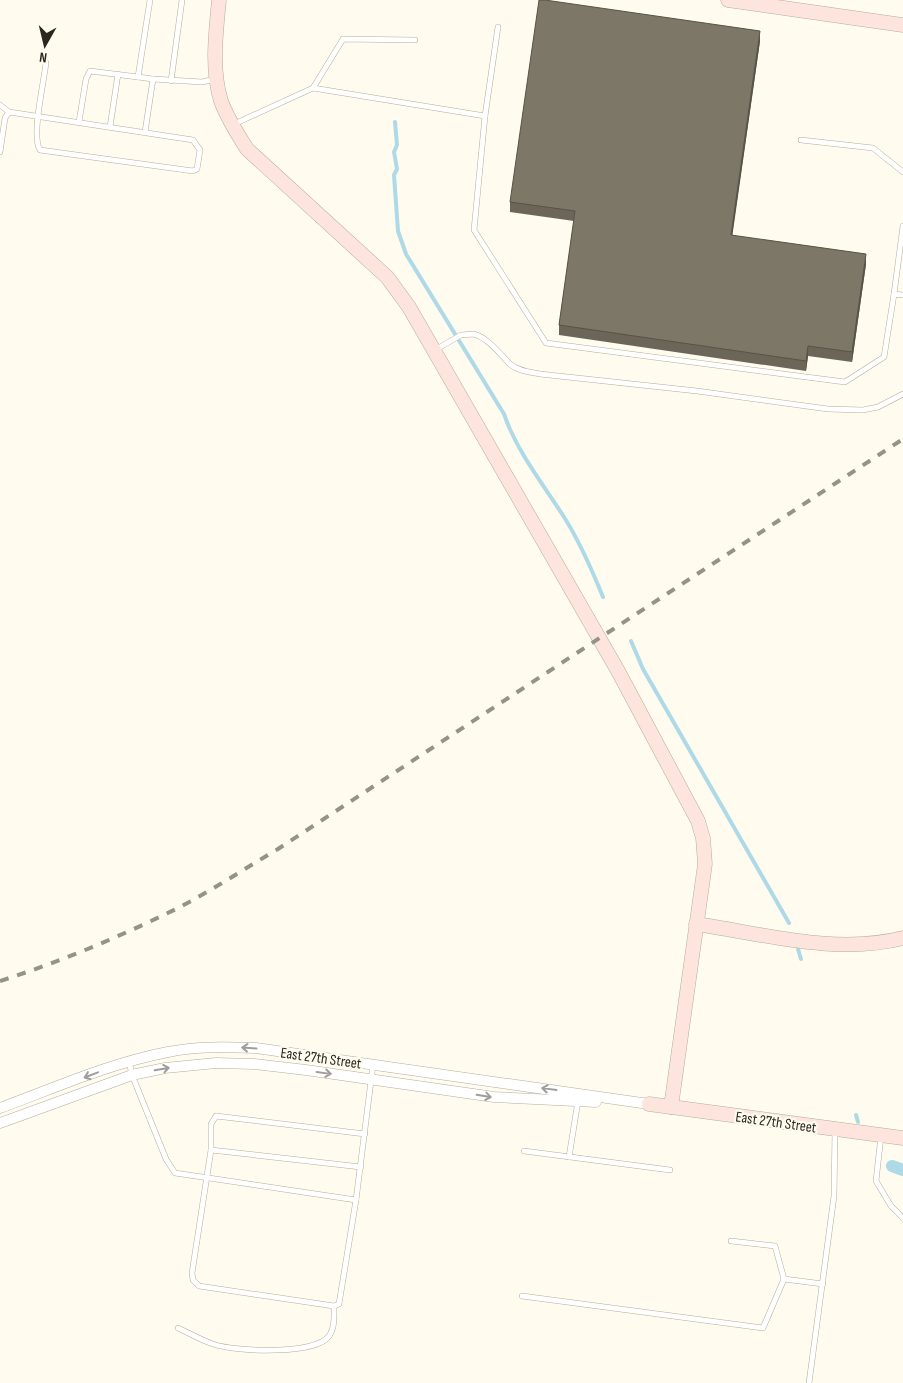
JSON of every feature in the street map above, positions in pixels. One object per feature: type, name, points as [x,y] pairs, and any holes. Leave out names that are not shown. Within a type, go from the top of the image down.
[{"type":"street","points":[[219,0],[216,31],[216,78],[221,101],[232,125],[247,148],[270,172],[387,277],[409,307],[618,671],[698,821],[703,838],[706,864],[670,1107]]},
{"type":"street","points":[[728,0],[903,24]]},
{"type":"street","points":[[696,924],[822,943],[854,945],[883,943],[903,938]]},
{"type":"street","name":"East 27th Street","points":[[0,1108],[129,1060],[169,1051],[220,1046],[256,1048],[903,1138]]},
{"type":"street","name":"East 27th Street","points":[[0,1123],[132,1074],[165,1068],[216,1063],[254,1064],[494,1097],[649,1104]]},
{"type":"lane","points":[[138,77],[150,0]]},
{"type":"lane","points":[[171,81],[182,0]]},
{"type":"lane","points":[[498,27],[485,116],[474,230],[546,343],[845,382],[884,357],[903,226]]},
{"type":"lane","points":[[313,88],[343,39],[415,40]]},
{"type":"lane","points":[[0,106],[9,112],[39,117],[145,132],[193,140],[200,150],[197,169],[193,171],[40,150],[36,145],[39,117],[46,63]]},
{"type":"lane","points":[[79,122],[86,79],[90,71],[171,81],[202,82],[216,78]]},
{"type":"lane","points":[[110,127],[118,74]]},
{"type":"lane","points":[[145,132],[153,79]]},
{"type":"lane","points":[[232,125],[313,88],[485,116]]},
{"type":"lane","points":[[0,152],[5,118],[9,112]]},
{"type":"lane","points":[[801,140],[873,148],[903,172]]},
{"type":"lane","points":[[894,294],[903,295]]},
{"type":"lane","points":[[434,350],[461,335],[468,333],[477,334],[518,369],[550,376],[698,391],[828,409],[863,410],[878,407],[903,394]]},
{"type":"lane","points":[[129,1060],[132,1074],[166,1159],[175,1173],[356,1200]]},
{"type":"lane","points":[[365,1134],[216,1116],[211,1124],[211,1150],[205,1178],[192,1273],[196,1283],[199,1286],[334,1306],[341,1300],[361,1167],[365,1134],[371,1080],[373,1065]]},
{"type":"lane","points":[[569,1157],[578,1101]]},
{"type":"lane","points":[[809,1383],[834,1196],[835,1130]]},
{"type":"lane","points":[[881,1135],[876,1182],[891,1206],[903,1218]]},
{"type":"lane","points":[[211,1150],[361,1167]]},
{"type":"lane","points":[[524,1151],[670,1170]]},
{"type":"lane","points":[[522,1296],[763,1328],[784,1279],[775,1246],[731,1241]]},
{"type":"lane","points":[[784,1279],[823,1284]]},
{"type":"lane","points":[[178,1328],[214,1345],[257,1349],[307,1348],[325,1341],[331,1334],[334,1321],[334,1306]]},
{"type":"building","points":[[539,0],[760,31],[731,235],[866,254],[852,352],[808,346],[806,361],[559,325],[575,211],[510,202]]},
{"type":"waterway","points":[[395,122],[397,145],[394,152],[397,169],[394,175],[398,231],[406,254],[504,414],[523,455],[570,527],[603,597]]},
{"type":"waterway","points":[[631,641],[643,669],[789,923]]},
{"type":"waterway","points":[[798,949],[801,959]]},
{"type":"waterway","points":[[856,1115],[858,1122]]},
{"type":"waterway","points":[[892,1166],[903,1170]]},
{"type":"railway","points":[[0,981],[45,966],[111,939],[176,909],[215,887],[278,849],[903,439]]}]
